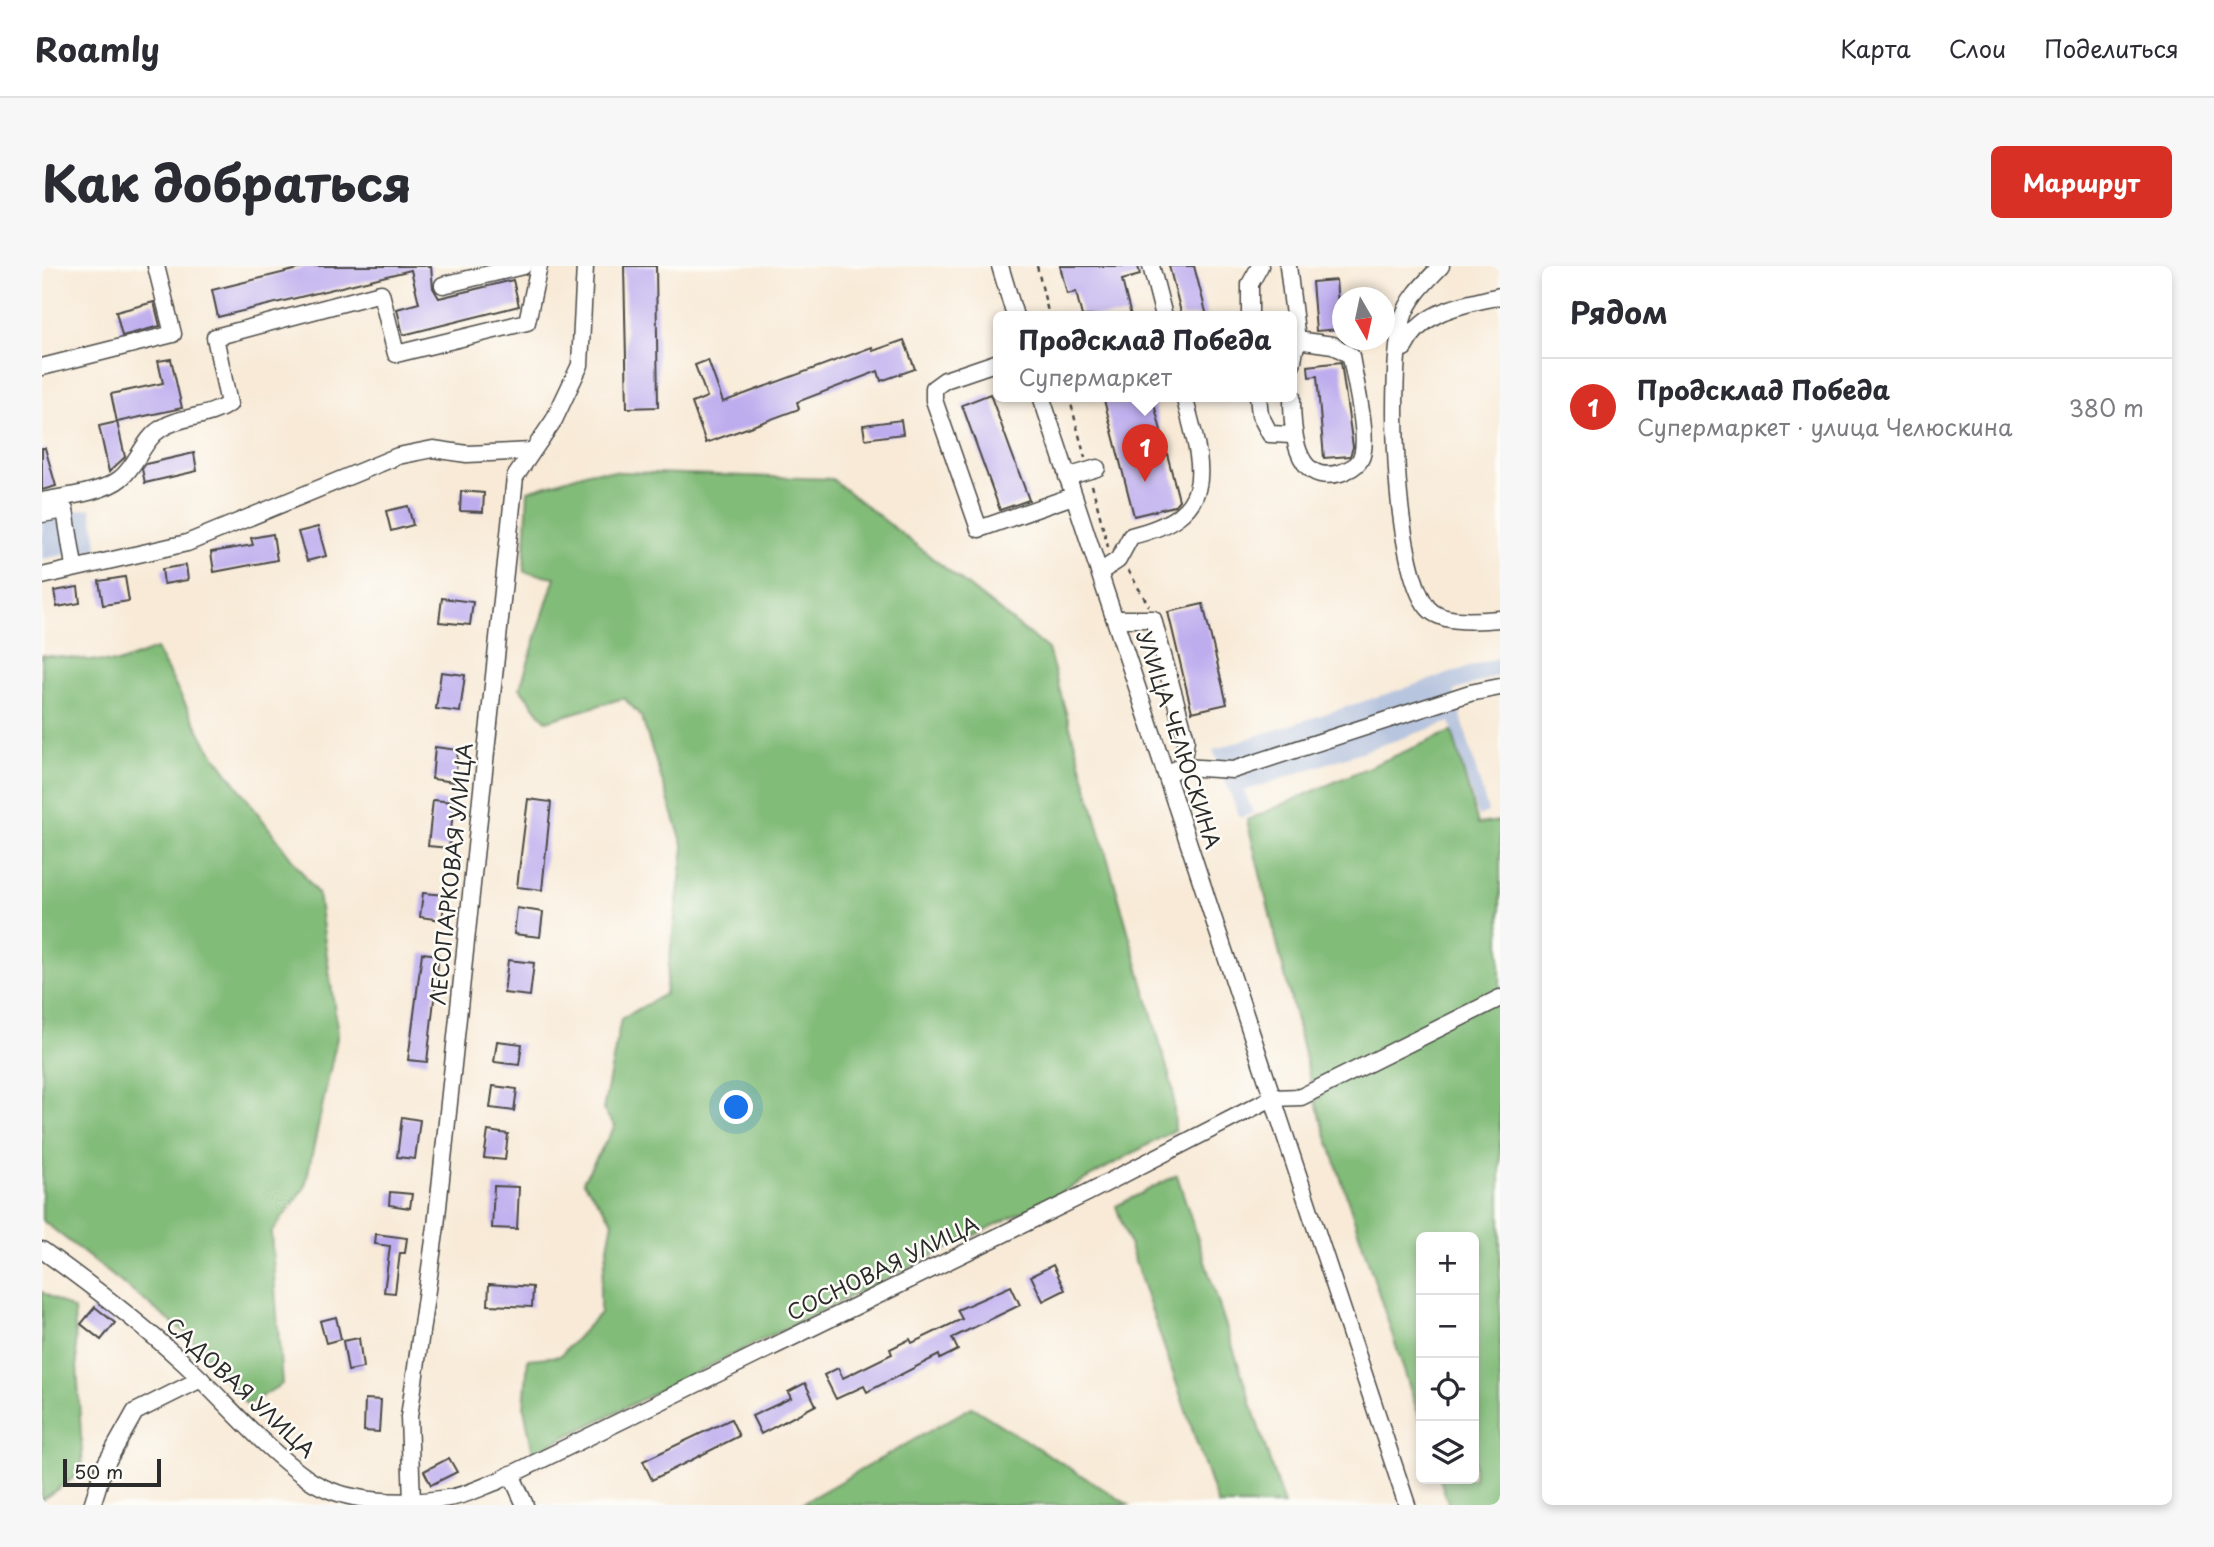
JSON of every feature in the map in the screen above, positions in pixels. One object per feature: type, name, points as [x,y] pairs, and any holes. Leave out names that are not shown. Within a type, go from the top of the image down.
[{"type":"street","points":[[42,367],[173,334],[156,266]]},
{"type":"street","points":[[443,285],[523,266]]},
{"type":"street","points":[[42,501],[91,490],[120,479],[160,429],[176,422],[211,415],[229,404],[215,337],[381,293],[396,354],[527,322],[539,266]]},
{"type":"street","name":"ЛЕСОПАРКОВАЯ УЛИЦА","points":[[412,1503],[409,1417],[436,1226],[515,477],[554,420],[580,365],[585,266]]},
{"type":"street","points":[[1000,266],[1014,311]]},
{"type":"street","points":[[1151,266],[1163,311]]},
{"type":"street","points":[[1250,311],[1250,284],[1260,266]]},
{"type":"street","points":[[1288,266],[1293,311]]},
{"type":"street","points":[[1441,266],[1415,295],[1404,317],[1399,360],[1397,479],[1415,586],[1429,610],[1452,619],[1500,619]]},
{"type":"street","points":[[1399,360],[1413,330],[1426,319],[1500,296]]},
{"type":"street","points":[[1292,402],[1292,435],[1301,461],[1318,472],[1336,474],[1352,468],[1361,458],[1364,442],[1351,356],[1333,345],[1297,340]]},
{"type":"street","points":[[993,364],[945,380],[934,388],[934,400],[979,529],[1073,496]]},
{"type":"street","name":"УЛИЦА ЧЕЛЮСКИНА","points":[[1043,402],[1115,619],[1174,770],[1272,1098],[1407,1505]]},
{"type":"street","points":[[1100,572],[1118,560],[1131,536],[1158,530],[1197,494],[1202,466],[1186,402]]},
{"type":"street","points":[[1259,402],[1261,415],[1270,434],[1292,435]]},
{"type":"street","points":[[42,576],[74,566],[187,543],[398,456],[433,449],[467,454],[532,451]]},
{"type":"street","points":[[1067,477],[1093,469]]},
{"type":"street","points":[[42,514],[65,510],[74,566]]},
{"type":"street","points":[[1115,619],[1153,619],[1186,739],[1174,770],[1233,770],[1470,693],[1500,687]]},
{"type":"street","points":[[1272,1098],[1301,1097],[1500,998]]},
{"type":"street","name":"СОСНОВАЯ УЛИЦА","points":[[511,1474],[1087,1192],[1272,1098]]},
{"type":"street","name":"САДОВАЯ УЛИЦА","points":[[42,1250],[99,1291],[201,1379],[283,1459],[310,1480],[337,1492],[412,1503],[451,1498],[511,1474]]},
{"type":"street","points":[[92,1505],[104,1466],[135,1412],[201,1379]]},
{"type":"street","points":[[511,1474],[525,1505]]},
{"type":"path","points":[[1037,266],[1048,311]]},
{"type":"path","points":[[1071,402],[1093,469],[1109,551],[1138,582],[1153,619]]},
{"type":"shaded area","points":[[91,508],[98,549],[42,559],[42,517]]},
{"type":"shaded area","points":[[1500,657],[1500,675],[1454,691],[1488,812],[1478,816],[1450,722],[1245,791],[1253,813],[1240,818],[1213,750]]},
{"type":"green space","points":[[592,471],[832,479],[1048,649],[1173,1089],[1175,1130],[1062,1192],[533,1453],[524,1408],[528,1359],[560,1356],[600,1313],[600,1289],[613,1221],[583,1181],[615,1126],[603,1110],[621,1019],[665,994],[684,848],[641,716],[624,698],[546,721],[520,688],[555,577],[524,572],[528,491]]},
{"type":"green space","points":[[156,649],[207,745],[318,894],[338,1033],[305,1187],[271,1233],[282,1384],[247,1405],[189,1336],[42,1220],[42,655],[118,663]]},
{"type":"green space","points":[[1452,731],[1478,824],[1500,821],[1500,1505],[1449,1505],[1442,1484],[1479,1484],[1479,1232],[1416,1232],[1416,1407],[1316,1103],[1247,820]]},
{"type":"green space","points":[[1177,1175],[1284,1505],[1218,1505],[1116,1206]]},
{"type":"green space","points":[[42,1292],[74,1310],[83,1471],[42,1500]]},
{"type":"green space","points":[[972,1407],[1129,1505],[799,1505]]},
{"type":"building","points":[[310,266],[431,266],[433,288],[439,298],[513,280],[519,306],[403,335],[397,309],[419,303],[411,270],[218,317],[212,290]]},
{"type":"building","points":[[624,266],[656,266],[658,407],[627,408]]},
{"type":"building","points":[[1060,266],[1138,266],[1140,275],[1122,280],[1130,311],[1081,311],[1076,292],[1067,294]]},
{"type":"building","points":[[1169,266],[1194,266],[1206,311],[1181,311]]},
{"type":"building","points":[[1336,280],[1337,287],[1332,287],[1332,330],[1316,331],[1312,282]]},
{"type":"building","points":[[154,302],[160,326],[122,336],[116,312]]},
{"type":"building","points":[[904,340],[915,369],[881,381],[878,371],[797,402],[799,409],[706,443],[692,403],[707,397],[695,365],[708,360],[723,402],[872,347],[873,351]]},
{"type":"building","points":[[171,359],[182,408],[117,422],[111,394],[163,383],[158,361]]},
{"type":"building","points":[[1341,362],[1353,447],[1350,456],[1324,458],[1317,376],[1309,377],[1308,366]]},
{"type":"building","points":[[990,394],[1029,500],[1000,510],[962,405]]},
{"type":"building","points":[[1105,402],[1154,402],[1179,500],[1174,506],[1134,516]]},
{"type":"building","points":[[901,420],[903,434],[865,439],[863,425]]},
{"type":"building","points":[[117,422],[125,457],[109,472],[99,426]]},
{"type":"building","points":[[42,448],[45,448],[56,486],[42,490]]},
{"type":"building","points":[[194,453],[197,471],[145,483],[142,469],[146,464]]},
{"type":"building","points":[[461,491],[484,493],[483,512],[460,511]]},
{"type":"building","points":[[408,506],[413,525],[391,531],[386,511]]},
{"type":"building","points":[[318,527],[326,556],[307,561],[298,532]]},
{"type":"building","points":[[273,534],[277,560],[214,572],[211,552],[253,545],[251,538]]},
{"type":"building","points":[[186,565],[188,580],[164,584],[162,569]]},
{"type":"building","points":[[125,577],[129,601],[103,605],[99,581]]},
{"type":"building","points":[[78,587],[80,603],[57,607],[54,591]]},
{"type":"building","points":[[442,598],[473,602],[470,625],[439,622]]},
{"type":"building","points":[[1203,604],[1227,704],[1192,712],[1168,612]]},
{"type":"building","points":[[441,672],[465,675],[460,712],[436,709]]},
{"type":"building","points":[[435,747],[458,750],[455,782],[432,779]]},
{"type":"building","points":[[528,799],[551,802],[542,890],[517,887]]},
{"type":"building","points":[[433,800],[454,802],[449,848],[428,846]]},
{"type":"building","points":[[423,893],[445,895],[442,920],[420,917]]},
{"type":"building","points":[[517,908],[543,912],[540,937],[514,934]]},
{"type":"building","points":[[422,953],[439,955],[427,1062],[408,1060]]},
{"type":"building","points":[[508,960],[534,963],[530,996],[504,993]]},
{"type":"building","points":[[497,1041],[522,1044],[519,1065],[494,1062]]},
{"type":"building","points":[[493,1086],[517,1089],[514,1111],[490,1108]]},
{"type":"building","points":[[402,1117],[420,1120],[415,1159],[397,1157]]},
{"type":"building","points":[[488,1131],[508,1134],[505,1160],[484,1158]]},
{"type":"building","points":[[494,1186],[519,1187],[517,1229],[492,1228]]},
{"type":"building","points":[[390,1192],[412,1194],[410,1208],[389,1205]]},
{"type":"building","points":[[376,1234],[407,1238],[405,1253],[400,1253],[395,1293],[384,1292],[390,1246],[375,1244]]},
{"type":"building","points":[[1053,1265],[1065,1290],[1043,1301],[1031,1276]]},
{"type":"building","points":[[489,1284],[533,1287],[532,1307],[488,1305]]},
{"type":"building","points":[[1011,1286],[1020,1305],[952,1338],[958,1350],[940,1359],[939,1355],[867,1392],[864,1386],[836,1399],[824,1375],[838,1368],[843,1378],[892,1354],[890,1349],[910,1339],[912,1343],[962,1319],[957,1310]]},
{"type":"building","points":[[95,1307],[115,1323],[101,1340],[81,1324]]},
{"type":"building","points":[[336,1317],[341,1339],[326,1343],[320,1321]]},
{"type":"building","points":[[359,1338],[363,1368],[348,1371],[343,1341]]},
{"type":"building","points":[[805,1383],[816,1405],[761,1434],[752,1416],[791,1398],[788,1392]]},
{"type":"building","points":[[365,1399],[381,1400],[379,1432],[364,1431]]},
{"type":"building","points":[[731,1419],[739,1436],[652,1480],[643,1461]]},
{"type":"building","points":[[449,1458],[457,1472],[431,1485],[424,1471]]},
{"type":"place","name":"Продсклад Победа","points":[[1145,482]]}]
